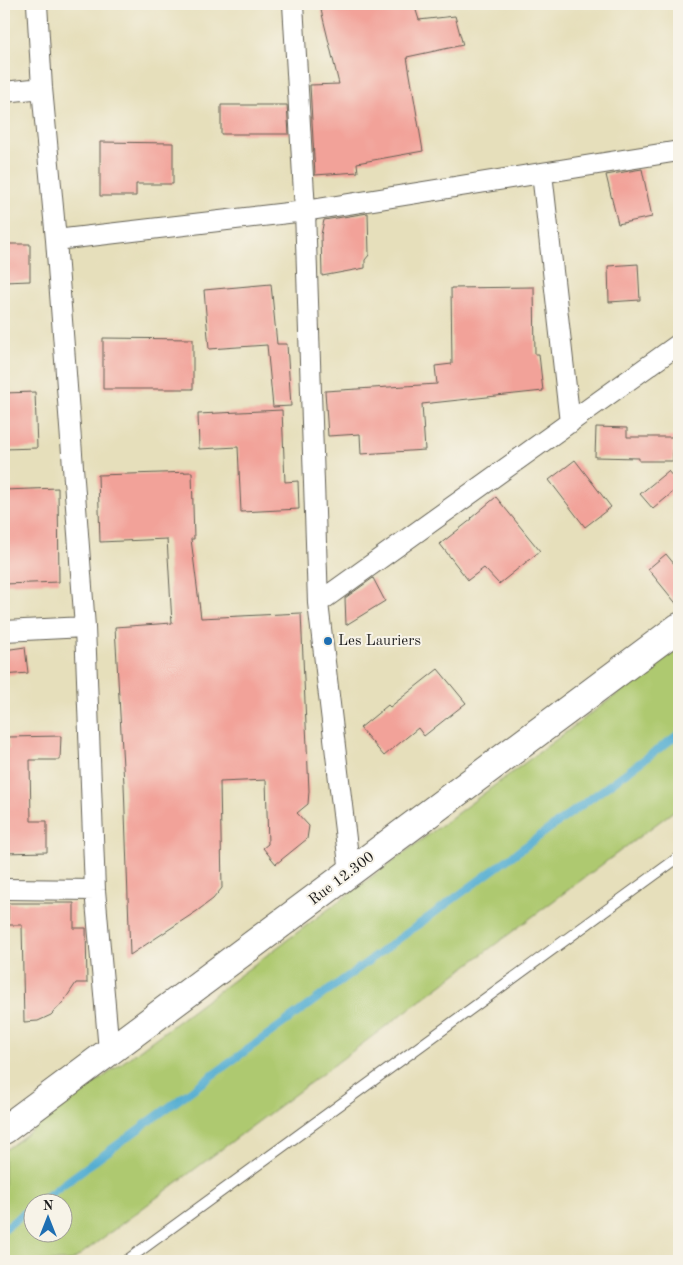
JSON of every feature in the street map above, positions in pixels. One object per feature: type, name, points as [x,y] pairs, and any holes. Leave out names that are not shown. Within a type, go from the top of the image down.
[{"type":"street","points":[[37,4],[85,627],[95,890],[109,1051]]},
{"type":"street","points":[[293,4],[305,211],[318,602],[350,873]]},
{"type":"street","points":[[4,92],[42,88]]},
{"type":"street","points":[[56,240],[305,211],[679,152]]},
{"type":"street","points":[[542,173],[570,423]]},
{"type":"street","points":[[318,602],[679,344]]},
{"type":"street","points":[[4,631],[85,627]]},
{"type":"street","name":"Rue 12.300","points":[[4,1130],[679,627]]},
{"type":"street","points":[[4,888],[95,890]]},
{"type":"lane","points":[[126,1261],[679,857]]},
{"type":"green space","points":[[679,648],[679,807],[72,1261],[4,1261],[4,1151]]},
{"type":"building","points":[[349,4],[414,4],[419,20],[455,16],[463,45],[407,57],[423,151],[357,163],[358,172],[315,175],[310,85],[339,84],[321,10]]},
{"type":"building","points":[[221,105],[287,105],[289,134],[221,134]]},
{"type":"building","points":[[100,142],[173,143],[173,184],[136,184],[136,196],[100,196]]},
{"type":"building","points":[[642,169],[652,217],[618,224],[606,175]]},
{"type":"building","points":[[368,213],[369,255],[365,260],[365,268],[322,276],[321,235],[324,220]]},
{"type":"building","points":[[4,244],[30,244],[30,281],[4,282]]},
{"type":"building","points":[[638,264],[640,300],[609,302],[608,266]]},
{"type":"building","points":[[271,284],[277,344],[287,344],[291,406],[273,407],[267,345],[209,349],[204,290]]},
{"type":"building","points":[[534,287],[535,354],[539,354],[543,391],[422,404],[425,450],[361,454],[360,434],[328,436],[325,391],[437,384],[435,366],[452,364],[451,288]]},
{"type":"building","points":[[103,338],[193,339],[193,389],[103,389]]},
{"type":"building","points":[[35,392],[37,448],[4,449],[4,393]]},
{"type":"building","points":[[282,410],[285,482],[298,481],[299,509],[241,512],[238,447],[199,449],[198,414]]},
{"type":"building","points":[[596,427],[627,428],[627,437],[673,437],[673,461],[639,461],[639,458],[595,457]]},
{"type":"building","points":[[575,460],[611,507],[585,527],[549,480]]},
{"type":"building","points":[[668,471],[679,484],[679,487],[653,509],[640,494]]},
{"type":"building","points":[[192,472],[194,539],[191,539],[201,618],[301,613],[309,791],[308,804],[297,813],[309,826],[307,839],[276,864],[263,848],[268,844],[266,780],[220,782],[222,888],[213,899],[197,911],[130,955],[124,784],[115,627],[172,623],[167,539],[100,542],[98,475]]},
{"type":"building","points":[[58,488],[59,582],[4,584],[4,490]]},
{"type":"building","points":[[496,497],[540,551],[499,584],[484,568],[468,580],[440,544]]},
{"type":"building","points":[[666,554],[679,570],[679,607],[648,569]]},
{"type":"building","points":[[373,578],[385,601],[346,625],[345,598]]},
{"type":"building","points":[[25,647],[28,673],[4,675],[4,650]]},
{"type":"building","points":[[438,669],[466,703],[424,736],[418,728],[384,756],[360,728]]},
{"type":"building","points":[[61,736],[60,760],[30,760],[31,821],[47,821],[47,852],[4,853],[4,748],[9,748],[8,737]]},
{"type":"building","points":[[8,903],[74,903],[74,928],[86,928],[87,983],[76,983],[64,1001],[51,1015],[38,1021],[24,1022],[22,925],[8,925]]},
{"type":"waterway","points":[[53,1192],[679,734]]},
{"type":"waterway","points":[[4,1229],[22,1215]]},
{"type":"place","name":"Les Lauriers","points":[[328,641]]}]
